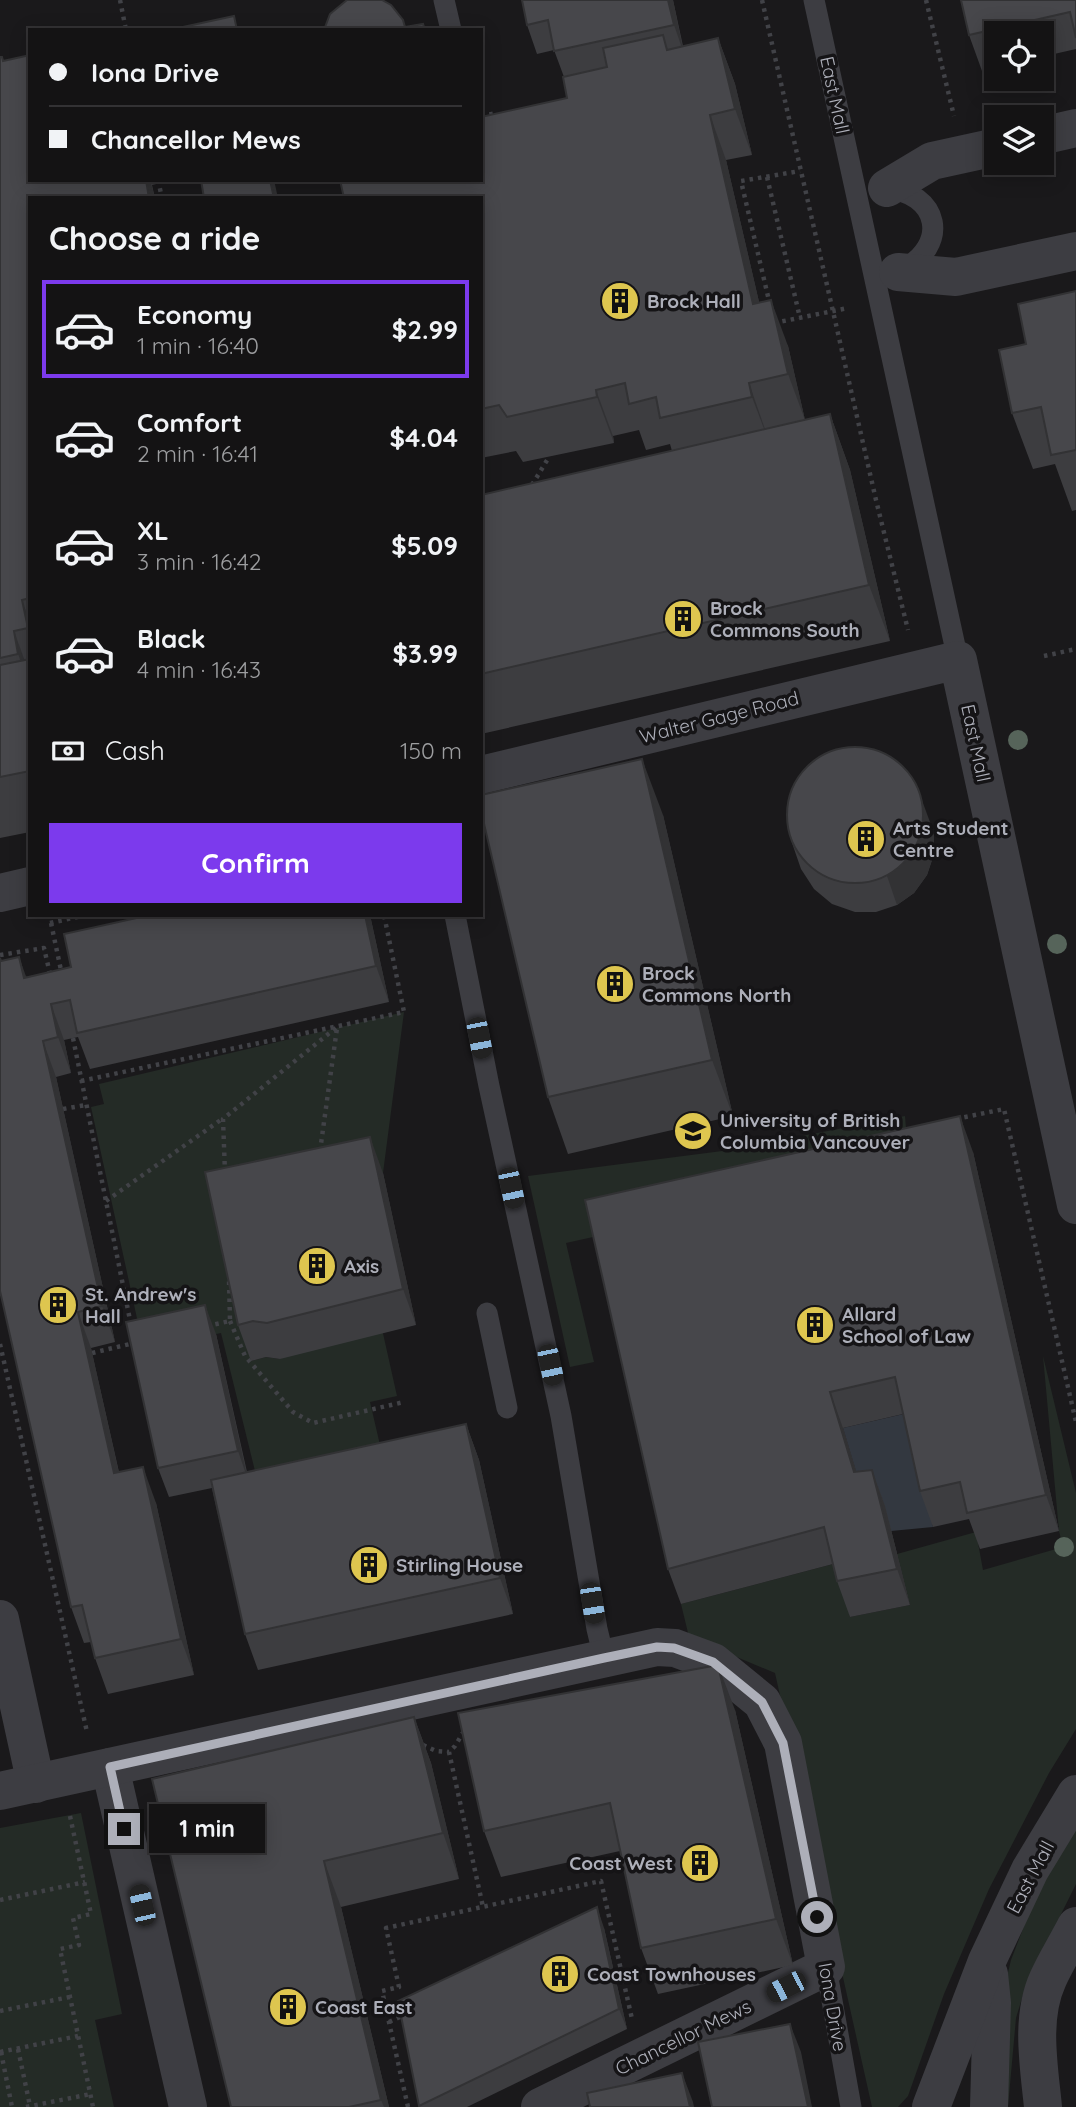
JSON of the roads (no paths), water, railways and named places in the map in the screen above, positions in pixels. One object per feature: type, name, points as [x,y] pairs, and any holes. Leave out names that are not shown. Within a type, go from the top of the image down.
[{"type":"street","points":[[1054,133],[1076,128]]},
{"type":"street","points":[[871,189],[932,161],[980,150]]},
{"type":"street","points":[[886,276],[956,277],[1076,251]]},
{"type":"street","name":"Walter Gage Road","points":[[483,775],[958,660]]},
{"type":"street","name":"East Mall","points":[[958,660],[1076,1205]]},
{"type":"street","points":[[0,892],[28,886]]},
{"type":"street","points":[[0,1619],[18,1787]]},
{"type":"street","name":"Iona Drive","points":[[18,1787],[604,1658],[657,1647],[674,1648],[713,1662],[762,1702],[783,1743],[826,1967]]},
{"type":"street","points":[[103,1768],[188,2107]]},
{"type":"street","name":"East Mall","points":[[931,2107],[987,1961],[1030,1870],[1076,1794]]},
{"type":"street","points":[[1043,2107],[1037,2043],[1039,2011],[1047,1981],[1076,1926]]},
{"type":"street","points":[[987,1961],[992,2003],[989,2107]]},
{"type":"street","name":"Chancellor Mews","points":[[540,2107],[826,1967]]},
{"type":"lane","points":[[444,0],[451,28]]},
{"type":"lane","name":"East Mall","points":[[814,0],[871,189],[958,660]]},
{"type":"lane","points":[[871,189],[907,192],[925,206],[934,223],[929,248],[915,264],[886,276]]},
{"type":"lane","points":[[455,917],[489,1086],[561,1416],[604,1658]]},
{"type":"lane","points":[[487,1312],[507,1408]]},
{"type":"lane","name":"Iona Drive","points":[[826,1967],[851,2107]]},
{"type":"place","name":"Brock Hall","points":[[620,301]]},
{"type":"place","name":"Brock Commons South","points":[[683,619]]},
{"type":"place","name":"Arts Student Centre","points":[[866,839]]},
{"type":"place","name":"Brock Commons North","points":[[615,984]]},
{"type":"place","name":"University of British Columbia Vancouver","points":[[693,1131]]},
{"type":"place","name":"Axis","points":[[317,1266]]},
{"type":"place","name":"St. Andrew's Hall","points":[[58,1305]]},
{"type":"place","name":"Allard School of Law","points":[[815,1325]]},
{"type":"place","name":"Stirling House","points":[[369,1565]]},
{"type":"place","name":"Coast West","points":[[700,1863]]},
{"type":"place","name":"Coast Townhouses","points":[[560,1974]]},
{"type":"place","name":"Coast East","points":[[288,2007]]}]
